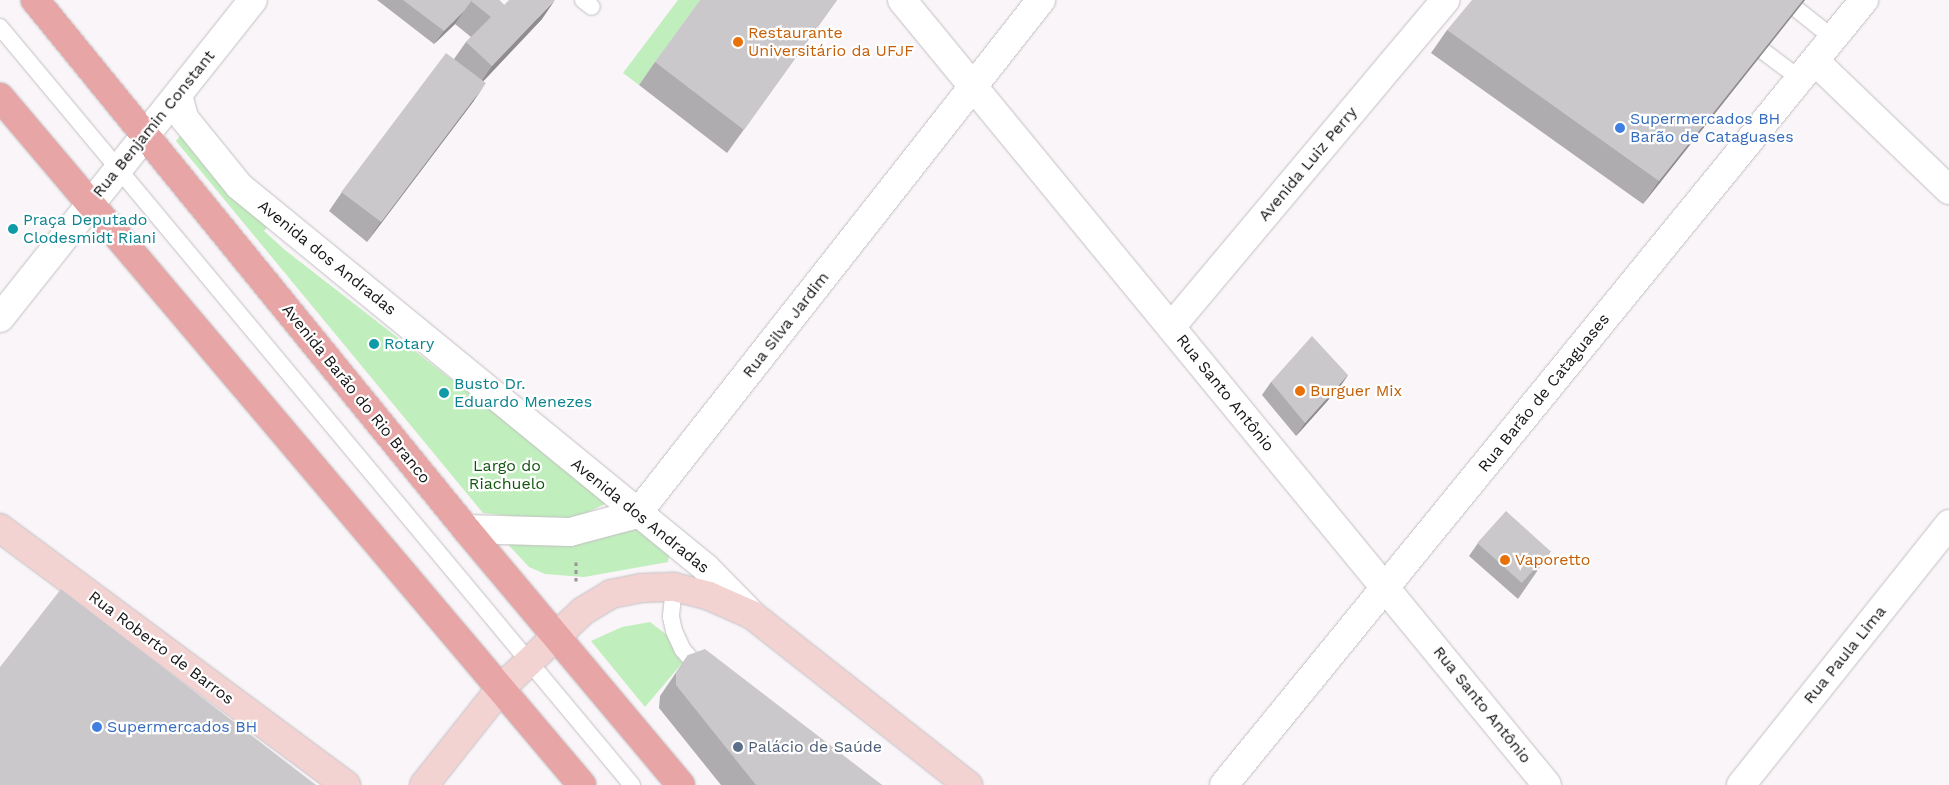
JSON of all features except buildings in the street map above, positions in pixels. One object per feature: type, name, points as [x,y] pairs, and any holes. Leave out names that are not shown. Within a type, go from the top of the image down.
[{"type":"main road","name":"Avenida Barão do Rio Branco","points":[[35,0],[466,529],[681,785]]},
{"type":"main road","points":[[0,98],[582,785]]},
{"type":"main road","name":"Rua Roberto de Barros","points":[[0,528],[346,785]]},
{"type":"main road","name":"Avenida dos Andradas","points":[[500,689],[555,634],[583,611],[611,594],[641,588],[674,587],[709,596],[752,615],[968,785]]},
{"type":"main road","points":[[424,785],[500,689]]},
{"type":"street","name":"Rua Benjamin Constant","points":[[0,318],[253,0]]},
{"type":"street","name":"Rua Santo Antônio","points":[[902,0],[1547,785]]},
{"type":"street","name":"Rua Silva Jardim","points":[[637,514],[1041,0]]},
{"type":"street","name":"Avenida Luiz Perry","points":[[1171,327],[1445,0]]},
{"type":"street","name":"Rua Barão de Cataguases","points":[[1224,785],[1864,0]]},
{"type":"street","points":[[1807,70],[1949,190]]},
{"type":"street","name":"Avenida dos Andradas","points":[[178,95],[184,118],[239,186],[637,514],[706,568],[752,615]]},
{"type":"street","points":[[466,529],[570,532],[597,527],[637,514]]},
{"type":"street","name":"Rua Paula Lima","points":[[1741,785],[1949,524]]},
{"type":"lane","points":[[1785,0],[1833,38]]},
{"type":"lane","points":[[1748,22],[1735,39],[1749,40],[1807,70]]},
{"type":"lane","points":[[0,27],[530,660],[632,785]]},
{"type":"lane","points":[[674,587],[671,617],[678,642],[694,666],[718,684]]},
{"type":"path","points":[[583,611],[574,576],[576,563],[597,527]]},
{"type":"green space","points":[[678,0],[700,0],[639,85],[623,73]]},
{"type":"green space","name":"Largo do Riachuelo","points":[[183,132],[272,222],[264,231],[285,250],[609,502],[580,516],[557,521],[483,513],[176,141]]},
{"type":"green space","points":[[643,528],[670,548],[668,562],[584,577],[545,574],[529,567],[501,537],[611,535]]},
{"type":"green space","points":[[650,622],[671,638],[684,661],[645,707],[591,641],[622,627]]},
{"type":"place","name":"Restaurante Universitário da UFJF","points":[[738,42]]},
{"type":"place","name":"Supermercados BH Barão de Cataguases","points":[[1620,128]]},
{"type":"place","name":"Praça Deputado Clodesmidt Riani","points":[[13,229]]},
{"type":"place","name":"Rotary","points":[[374,344]]},
{"type":"place","name":"Burguer Mix","points":[[1300,391]]},
{"type":"place","name":"Busto Dr. Eduardo Menezes","points":[[444,393]]},
{"type":"place","name":"Vaporetto","points":[[1505,560]]},
{"type":"place","name":"Supermercados BH","points":[[97,727]]},
{"type":"place","name":"Palácio de Saúde","points":[[738,747]]}]
